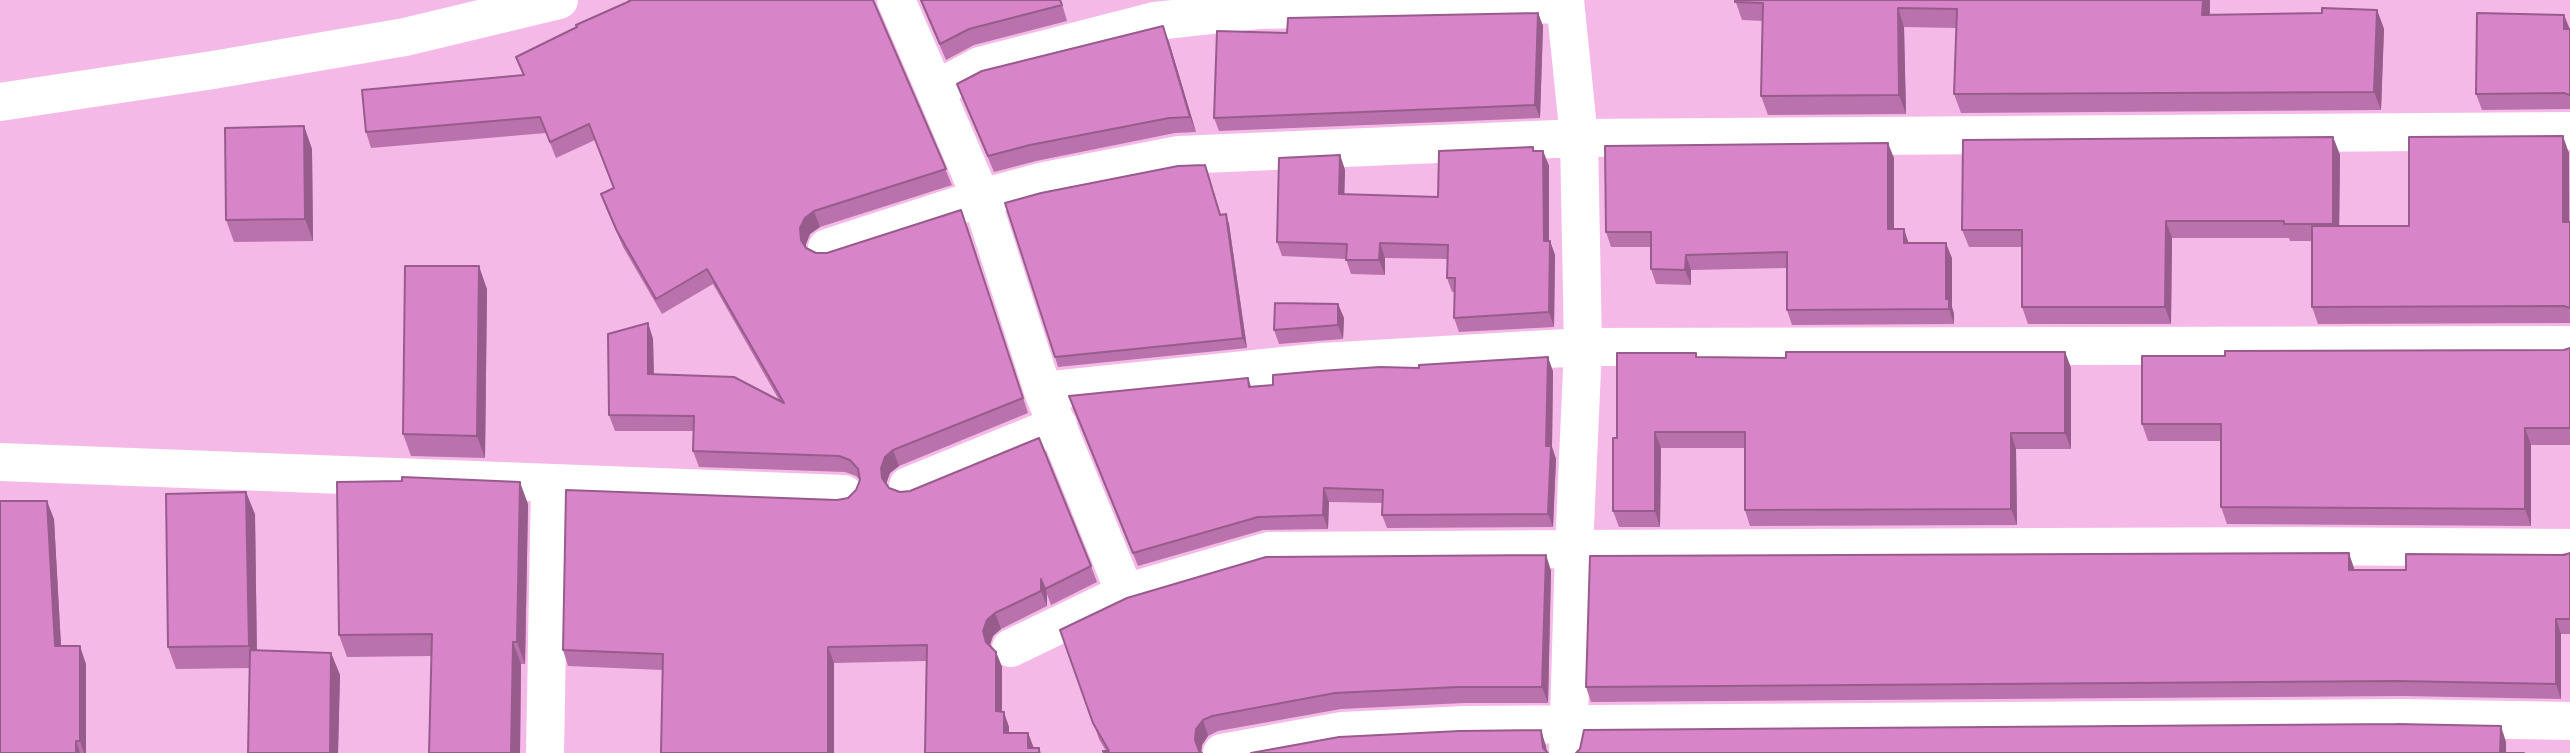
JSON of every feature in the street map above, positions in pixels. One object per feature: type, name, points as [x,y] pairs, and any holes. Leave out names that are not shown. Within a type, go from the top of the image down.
[{"type":"street","points":[[0,102],[213,70],[405,37],[559,0]]},
{"type":"street","points":[[896,0],[981,198],[1050,408],[1125,593]]},
{"type":"street","points":[[935,90],[980,66],[1155,21],[1257,10],[1565,2],[1579,138],[1583,347],[1568,739]]},
{"type":"street","points":[[827,248],[981,198],[1040,182],[1180,155],[1579,138],[2570,131]]},
{"type":"street","points":[[908,486],[1050,408],[1322,362],[1583,347],[2570,345]]},
{"type":"street","points":[[0,462],[844,494]]},
{"type":"street","points":[[545,753],[550,483]]},
{"type":"street","points":[[1011,648],[1125,593],[1269,551],[2275,546],[2570,548]]},
{"type":"street","points":[[1222,753],[1342,731],[1465,725],[1568,739],[2403,718],[2570,721]]},
{"type":"building","points":[[629,0],[873,0],[946,169],[814,211],[805,218],[800,228],[801,240],[806,248],[816,253],[827,253],[961,210],[1023,398],[893,450],[885,457],[881,468],[882,478],[889,488],[900,492],[910,491],[1039,438],[1091,566],[1045,589],[1041,579],[1041,591],[995,613],[987,620],[983,631],[986,642],[996,652],[996,711],[1004,712],[1004,733],[1028,733],[1028,748],[1039,748],[1039,753],[925,753],[927,645],[828,647],[828,753],[661,753],[663,654],[563,650],[566,490],[837,500],[848,498],[856,490],[860,480],[858,469],[850,460],[839,456],[693,451],[694,416],[609,415],[608,334],[648,323],[648,374],[734,377],[784,403],[707,269],[656,299],[617,231],[601,194],[614,188],[589,124],[550,142],[540,117],[366,132],[362,90],[524,75],[516,57]]},
{"type":"building","points":[[921,0],[1060,0],[1062,5],[969,29],[940,44]]},
{"type":"building","points":[[1735,0],[2203,0],[2202,15],[2322,13],[2322,8],[2377,10],[2374,92],[1954,94],[1957,9],[1898,8],[1899,95],[1761,96],[1763,3]]},
{"type":"building","points":[[1538,13],[1535,105],[1214,118],[1217,31],[1287,33],[1288,18]]},
{"type":"building","points":[[2477,13],[2564,15],[2564,29],[2570,29],[2570,95],[2476,94]]},
{"type":"building","points":[[1163,26],[1190,117],[1169,118],[1030,145],[988,156],[957,84],[982,71]]},
{"type":"building","points":[[304,126],[305,219],[226,220],[225,128]]},
{"type":"building","points":[[2563,136],[2563,222],[2570,222],[2570,308],[2312,307],[2312,226],[2409,226],[2409,137]]},
{"type":"building","points":[[2333,137],[2333,224],[2284,224],[2284,221],[2166,221],[2165,307],[2022,307],[2022,230],[1962,230],[1963,140]]},
{"type":"building","points":[[1888,143],[1888,229],[1904,229],[1904,243],[1946,243],[1946,299],[1949,299],[1949,309],[1787,310],[1787,252],[1686,255],[1685,270],[1651,269],[1651,232],[1606,232],[1605,146]]},
{"type":"building","points":[[1533,147],[1533,151],[1543,151],[1544,241],[1550,241],[1549,312],[1454,318],[1455,278],[1447,278],[1448,245],[1380,243],[1379,260],[1346,260],[1347,244],[1277,242],[1279,158],[1340,155],[1339,194],[1438,197],[1439,151]]},
{"type":"building","points":[[1205,165],[1220,215],[1226,214],[1243,338],[1055,357],[1005,203],[1041,193],[1178,166]]},
{"type":"building","points":[[405,266],[479,266],[477,436],[403,434]]},
{"type":"building","points":[[1275,303],[1338,304],[1338,325],[1274,330]]},
{"type":"building","points":[[2570,348],[2570,428],[2525,428],[2525,509],[2221,507],[2221,424],[2142,424],[2142,356],[2225,356],[2225,351]]},
{"type":"building","points":[[1786,352],[2065,352],[2065,433],[2011,433],[2011,509],[1745,510],[1745,432],[1655,432],[1655,511],[1613,511],[1613,438],[1617,438],[1617,353],[1696,353],[1696,357],[1786,358]]},
{"type":"building","points":[[1548,357],[1546,446],[1551,446],[1548,514],[1382,515],[1383,490],[1324,488],[1323,515],[1258,517],[1133,553],[1069,396],[1248,378],[1249,387],[1273,385],[1273,375],[1380,367],[1419,368],[1419,365]]},
{"type":"building","points":[[402,477],[520,482],[517,642],[513,642],[511,753],[429,753],[432,634],[339,635],[337,482],[402,481]]},
{"type":"building","points":[[246,492],[249,646],[168,647],[166,494]]},
{"type":"building","points":[[0,501],[47,501],[55,646],[80,646],[80,741],[76,741],[76,753],[0,753]]},
{"type":"building","points":[[2349,553],[2349,570],[2406,570],[2406,554],[2570,553],[2570,619],[2556,619],[2556,684],[2397,681],[1586,687],[1590,556]]},
{"type":"building","points":[[1546,555],[1542,687],[1458,687],[1335,693],[1212,716],[1203,720],[1196,729],[1195,740],[1202,753],[1104,753],[1103,751],[1109,751],[1093,723],[1060,630],[1127,598],[1266,557]]},
{"type":"building","points":[[250,650],[331,653],[330,753],[248,753]]},
{"type":"building","points":[[2397,724],[2501,726],[2500,753],[1576,753],[1580,749],[1584,730]]},
{"type":"building","points":[[1541,730],[1543,748],[1548,753],[1251,753],[1339,737]]}]
